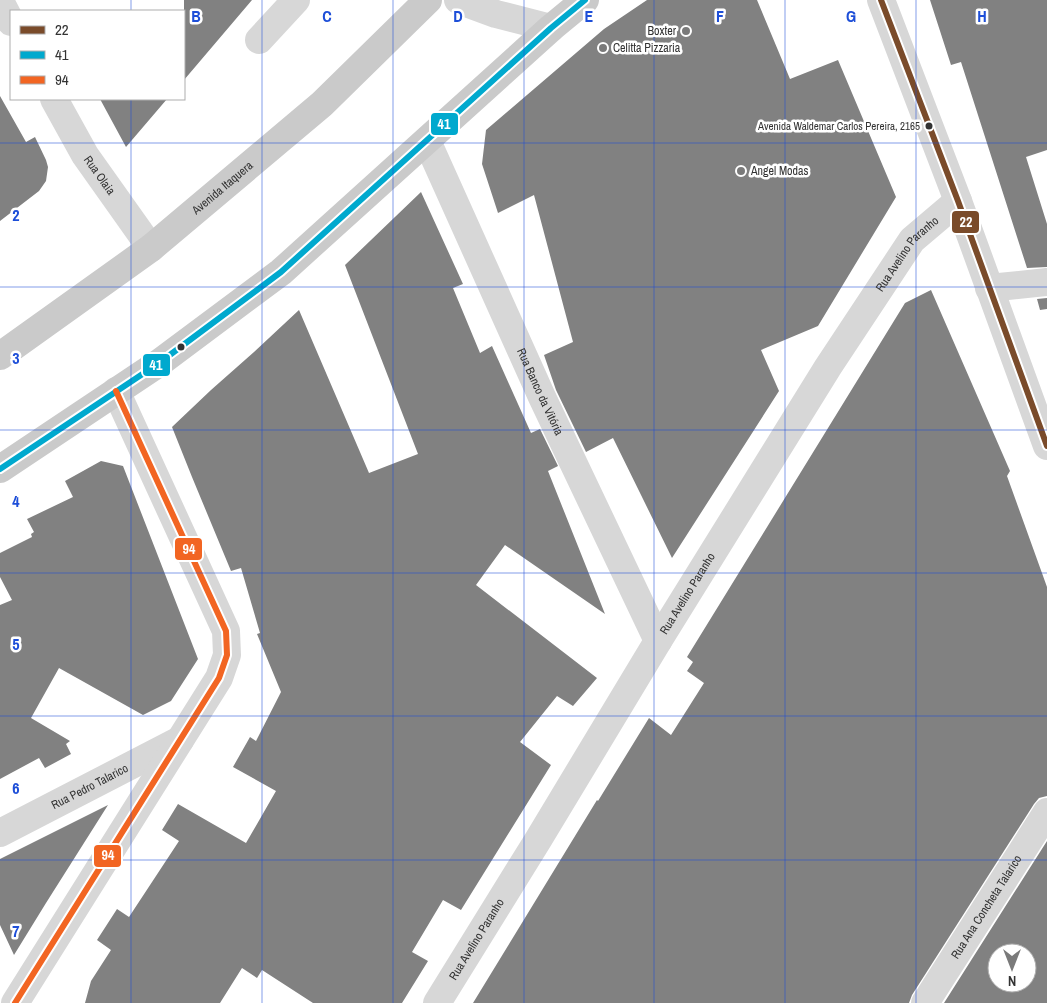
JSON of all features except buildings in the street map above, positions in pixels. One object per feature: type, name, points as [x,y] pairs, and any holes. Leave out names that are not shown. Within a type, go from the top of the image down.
[{"type":"main road","name":"Avenida Itaquera","points":[[0,356],[151,248],[322,104],[428,0]]},
{"type":"main road","points":[[0,469],[159,363],[281,272],[551,28],[585,0]]},
{"type":"street","points":[[259,40],[296,0]]},
{"type":"street","points":[[458,0],[496,14],[551,28]]},
{"type":"street","points":[[881,0],[958,201],[1047,446]]},
{"type":"street","points":[[0,1],[10,20]]},
{"type":"street","name":"Rua Olaia","points":[[55,100],[85,155],[151,248]]},
{"type":"street","name":"Rua Banco da Vitória","points":[[427,141],[542,397],[658,641]]},
{"type":"street","name":"Rua Avelino Paranho","points":[[437,1003],[828,367],[912,240],[958,201]]},
{"type":"street","points":[[989,288],[1047,282]]},
{"type":"street","points":[[15,1003],[219,678],[227,655],[226,631],[116,392]]},
{"type":"street","name":"Rua Pedro Talarico","points":[[0,833],[180,740]]},
{"type":"street","name":"Rua Ana Concheta Talarico","points":[[925,1003],[1047,812]]},
{"type":"transit line","name":"41","points":[[0,469],[159,363],[281,272],[551,28],[585,0]]},
{"type":"transit line","name":"22","points":[[881,0],[958,201],[1047,446]]},
{"type":"transit line","name":"94","points":[[15,1003],[219,678],[227,655],[226,631],[116,391]]},
{"type":"place","name":"Boxter","points":[[686,31]]},
{"type":"place","name":"Celitta Pizzaria","points":[[603,48]]},
{"type":"place","name":"Avenida Waldemar Carlos Pereira, 2165","points":[[929,126]]},
{"type":"place","name":"Angel Modas","points":[[741,171]]}]
